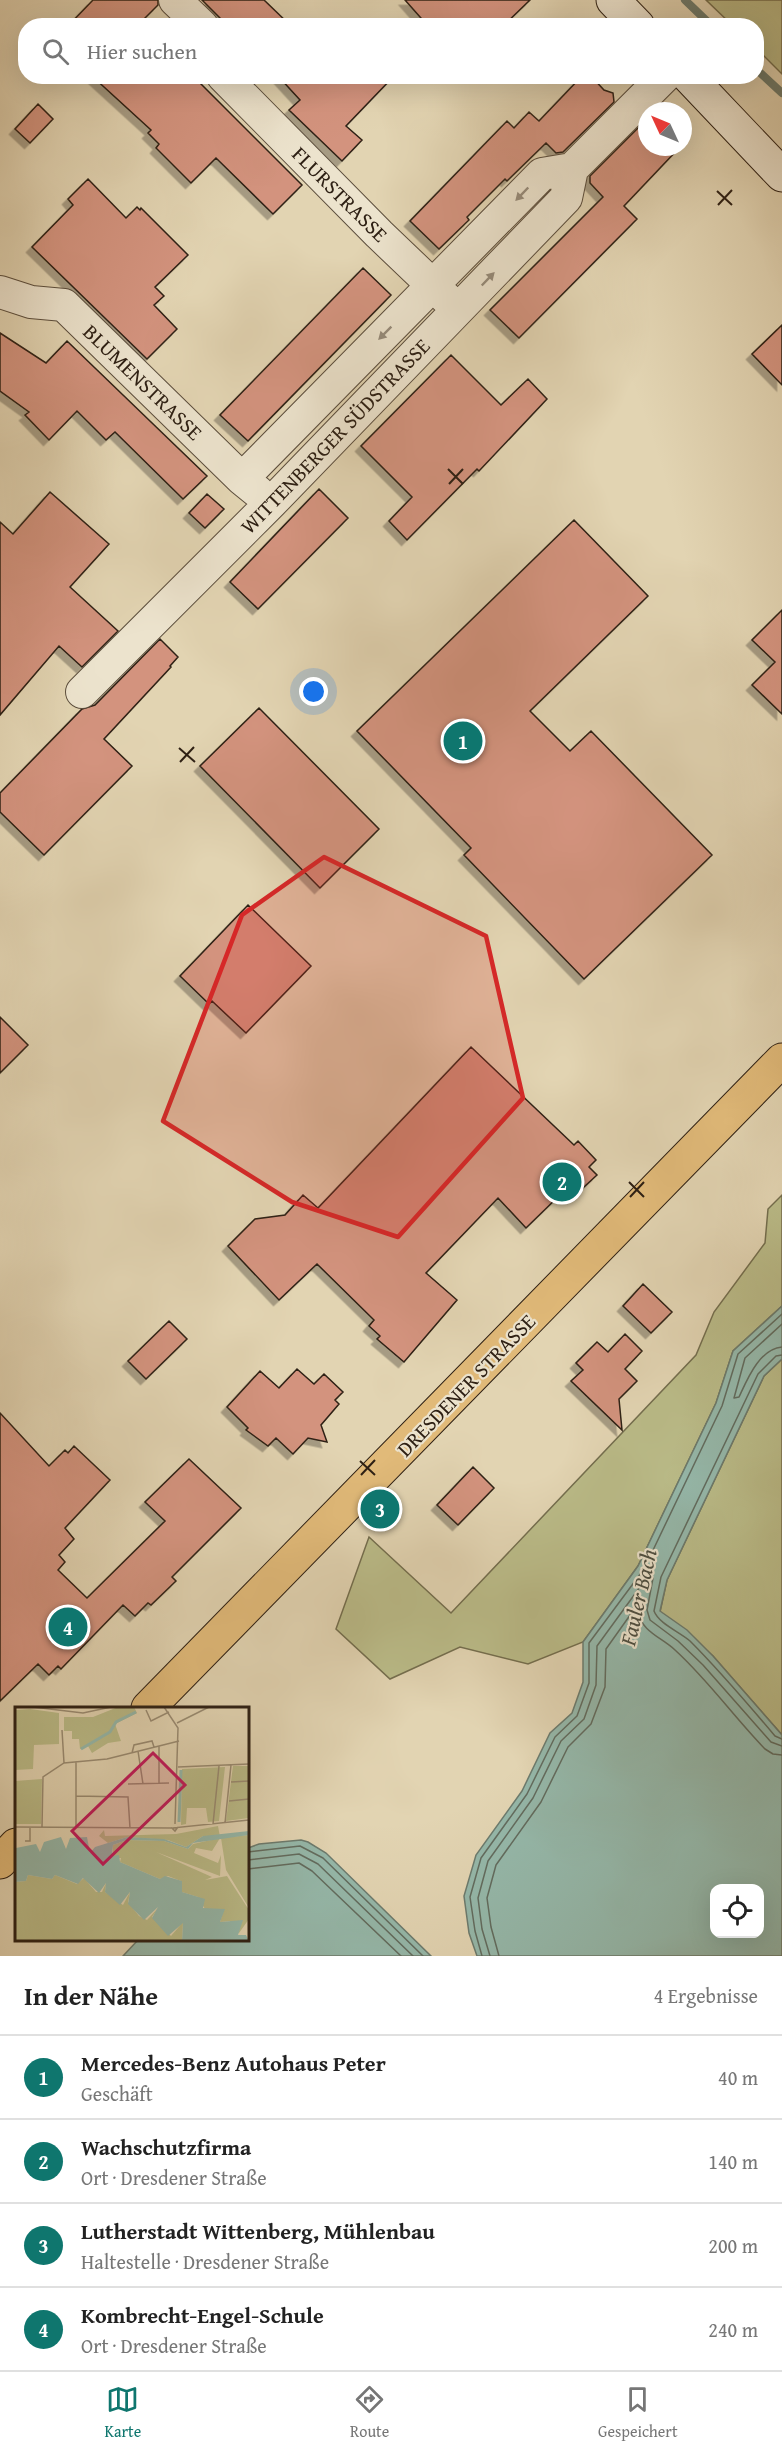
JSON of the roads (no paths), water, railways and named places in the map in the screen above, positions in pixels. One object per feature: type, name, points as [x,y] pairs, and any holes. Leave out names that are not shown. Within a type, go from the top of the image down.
[{"type":"main road","points":[[613,0],[630,18]]},
{"type":"main road","points":[[696,84],[782,175]]},
{"type":"main road","name":"DRESDENER STRASSE","points":[[149,1707],[782,1060]]},
{"type":"main road","points":[[0,1861],[15,1846]]},
{"type":"street","points":[[175,0],[194,18]]},
{"type":"street","name":"FLURSTRASSE","points":[[232,84],[459,310]]},
{"type":"street","points":[[572,169],[657,84]]},
{"type":"street","name":"WITTENBERGER SÜDSTRASSE","points":[[81,692],[272,502],[566,198],[572,169],[542,174],[242,479]]},
{"type":"street","name":"BLUMENSTRASSE","points":[[0,291],[31,303],[64,305],[242,479],[272,502]]},
{"type":"water","points":[[782,1306],[782,1359],[764,1376],[667,1580],[660,1611],[687,1630],[713,1656],[782,1735],[782,1956],[477,1956],[469,1933],[464,1896],[476,1855],[522,1791],[550,1733],[572,1713],[583,1682],[583,1642],[638,1566],[716,1403],[733,1351]]},
{"type":"water","points":[[301,1840],[326,1853],[431,1956],[123,1956],[137,1941],[249,1941],[249,1848],[259,1844]]},
{"type":"waterway","name":"Fauler Bach","points":[[685,0],[704,18]]},
{"type":"waterway","name":"Fauler Bach","points":[[764,76],[782,93]]},
{"type":"place","name":"Mercedes-Benz Autohaus Peter","points":[[463,741]]},
{"type":"place","name":"Wachschutzfirma","points":[[562,1182]]},
{"type":"place","name":"Lutherstadt Wittenberg, Mühlenbau","points":[[380,1509]]},
{"type":"place","name":"Kombrecht-Engel-Schule","points":[[68,1627]]}]
